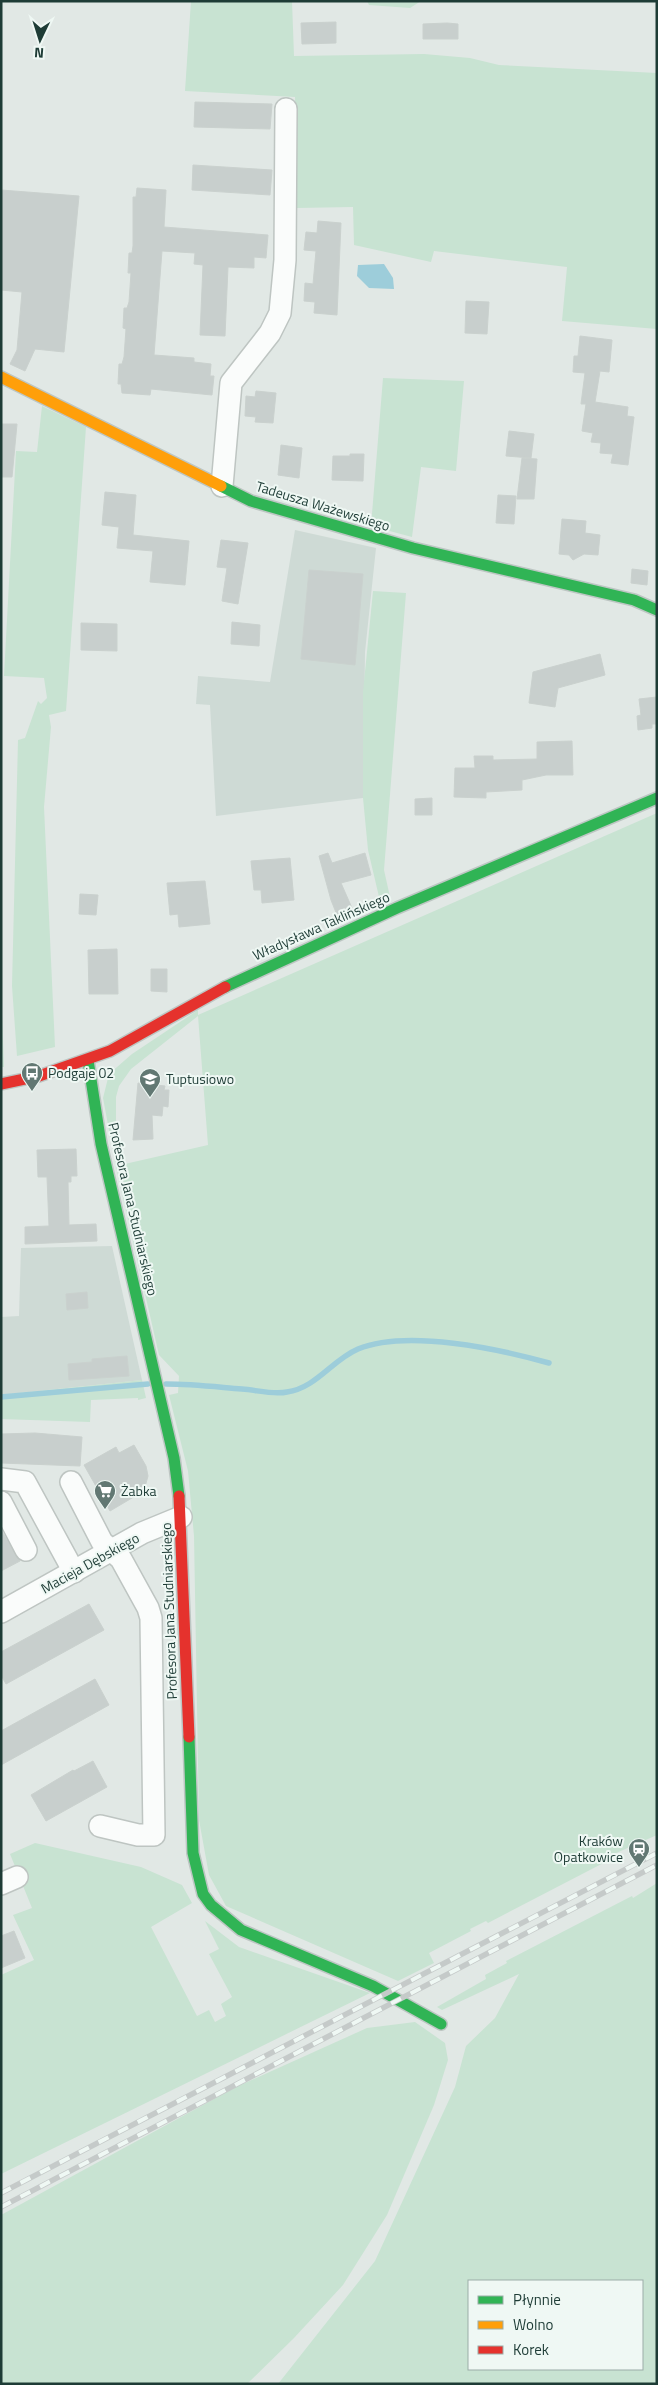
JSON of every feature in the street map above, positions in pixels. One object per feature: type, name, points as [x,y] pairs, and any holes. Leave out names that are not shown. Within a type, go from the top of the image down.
[{"type":"street","points":[[222,486],[231,383],[270,333],[280,313],[285,260],[286,109]]},
{"type":"street","name":"Tadeusza Ważewskiego","points":[[1,377],[251,501],[413,548],[634,600],[657,610]]},
{"type":"street","name":"Władysława Taklińskiego","points":[[1,1084],[39,1076],[88,1060],[133,1039],[220,989],[397,908],[657,798]]},
{"type":"street","name":"Profesora Jana Studniarskiego","points":[[88,1060],[101,1144],[174,1458],[181,1517],[193,1853],[196,1872],[203,1894],[211,1905],[241,1930],[373,1986],[441,2024]]},
{"type":"street","points":[[1,1479],[25,1482],[74,1572]]},
{"type":"street","points":[[71,1482],[102,1542],[121,1559],[148,1608],[151,1618],[154,1835],[138,1836],[100,1826]]},
{"type":"street","points":[[1,1502],[26,1550]]},
{"type":"street","name":"Macieja Dębskiego","points":[[1,1612],[142,1533],[181,1517]]},
{"type":"shaded area","points":[[295,530],[376,548],[365,652],[363,798],[216,816],[210,705],[196,704],[198,676],[270,682]]},
{"type":"shaded area","points":[[112,1246],[142,1380],[1,1395],[1,1317],[19,1316],[21,1248]]},
{"type":"green space","points":[[191,1],[292,1],[294,56],[424,54],[470,58],[499,65],[657,73],[657,329],[562,321],[567,267],[434,251],[431,262],[354,245],[353,207],[297,208],[295,97],[185,91]]},
{"type":"green space","points":[[367,1],[421,1],[410,8],[369,5]]},
{"type":"green space","points":[[383,378],[464,381],[456,471],[421,467],[412,537],[371,526]]},
{"type":"green space","points":[[42,406],[86,427],[66,711],[49,715],[51,727],[44,807],[55,1047],[17,1056],[12,986],[18,740],[25,738],[38,701],[41,704],[47,698],[44,678],[4,676],[16,451],[37,452]]},
{"type":"green space","points":[[373,591],[406,593],[384,870],[390,897],[380,901],[368,850],[363,798],[363,692]]},
{"type":"green space","points":[[657,813],[657,1835],[614,1854],[615,1857],[488,1923],[486,1921],[470,1929],[471,1931],[429,1953],[434,1963],[398,1981],[226,1906],[209,1875],[199,1820],[194,1536],[188,1471],[169,1395],[178,1393],[179,1376],[159,1355],[116,1167],[103,1098],[109,1074],[132,1054],[198,1010],[198,1015]],"holes":[[[198,1016],[208,1145],[116,1166],[116,1097],[119,1086],[131,1069]]]},
{"type":"green space","points":[[1,988],[4,1067],[1,1067]]},
{"type":"green space","points":[[142,1380],[146,1398],[138,1400],[138,1398],[91,1400],[90,1422],[1,1419],[1,1395]]},
{"type":"green space","points":[[35,1843],[141,1867],[182,1885],[192,1903],[151,1927],[197,2016],[209,2010],[215,2022],[226,2016],[221,2004],[232,1997],[209,1954],[219,1949],[205,1921],[239,1947],[370,1993],[1,2174],[1,1975],[34,1960],[13,1915],[32,1908],[10,1854]]},
{"type":"green space","points":[[657,1883],[657,2384],[278,2384],[375,2261],[455,2087],[466,2046],[495,2018],[519,1974],[442,2010],[437,2007],[486,1979],[485,1975],[507,1963],[506,1961],[632,1896],[633,1898]]},
{"type":"green space","points":[[415,2022],[445,2043],[448,2060],[434,2105],[387,2215],[343,2285],[294,2338],[247,2384],[1,2384],[1,2215],[236,2087],[367,2028]]},
{"type":"water","points":[[384,264],[393,278],[394,289],[369,288],[357,276],[358,265]]},
{"type":"building","points":[[336,22],[336,43],[302,44],[301,23]]},
{"type":"building","points":[[423,24],[458,24],[458,39],[423,39]]},
{"type":"building","points":[[195,102],[272,104],[270,129],[194,127]]},
{"type":"building","points":[[193,165],[272,170],[270,195],[192,190]]},
{"type":"building","points":[[137,188],[166,190],[164,227],[268,235],[266,258],[254,257],[254,268],[228,267],[225,336],[200,335],[203,265],[194,264],[195,253],[162,251],[154,355],[194,358],[194,362],[211,364],[210,376],[214,376],[212,395],[151,389],[150,395],[122,393],[121,384],[118,384],[119,364],[122,364],[124,357],[126,329],[123,328],[124,308],[127,308],[129,302],[131,273],[128,273],[129,253],[132,253],[133,246],[133,197],[136,197]]},
{"type":"building","points":[[1,190],[79,196],[64,352],[35,349],[25,371],[10,364],[17,350],[22,292],[1,290]]},
{"type":"building","points":[[318,221],[341,223],[337,315],[314,313],[315,302],[304,301],[305,283],[313,284],[316,251],[304,250],[306,232],[317,233]]},
{"type":"building","points":[[466,301],[489,302],[487,334],[465,333]]},
{"type":"building","points":[[580,336],[612,340],[609,372],[600,371],[595,402],[628,407],[627,416],[634,417],[628,465],[611,463],[613,454],[600,453],[601,443],[591,442],[593,433],[582,431],[586,404],[581,404],[585,373],[573,372],[574,356],[578,356]]},
{"type":"building","points":[[256,391],[276,393],[273,423],[255,422],[256,417],[245,416],[246,396],[255,397]]},
{"type":"building","points":[[1,424],[17,424],[12,477],[1,477]]},
{"type":"building","points":[[509,431],[534,434],[531,458],[506,456]]},
{"type":"building","points":[[281,445],[302,448],[299,478],[278,475]]},
{"type":"building","points":[[350,454],[364,454],[363,481],[332,480],[333,456],[350,456]]},
{"type":"building","points":[[522,458],[537,459],[534,499],[517,499]]},
{"type":"building","points":[[105,492],[136,495],[133,535],[189,541],[185,585],[150,582],[153,551],[117,548],[119,527],[102,525]]},
{"type":"building","points":[[498,495],[516,496],[514,524],[496,523]]},
{"type":"building","points":[[562,519],[586,521],[585,533],[600,535],[598,555],[584,554],[573,560],[569,555],[559,554]]},
{"type":"building","points":[[221,540],[248,543],[238,604],[222,601],[227,568],[217,567]]},
{"type":"building","points":[[632,569],[648,571],[647,585],[631,583]]},
{"type":"building","points":[[309,570],[363,574],[355,665],[301,659]]},
{"type":"building","points":[[232,622],[260,625],[259,646],[231,644]]},
{"type":"building","points":[[81,623],[117,624],[117,651],[81,650]]},
{"type":"building","points":[[600,654],[605,675],[558,688],[555,707],[529,703],[533,672]]},
{"type":"building","points":[[657,697],[657,724],[652,724],[652,728],[638,730],[637,716],[641,715],[639,699]]},
{"type":"building","points":[[572,741],[573,775],[546,775],[522,780],[522,790],[486,792],[486,798],[454,797],[455,768],[475,768],[474,756],[493,756],[493,760],[537,759],[537,742]]},
{"type":"building","points":[[432,798],[432,815],[415,815],[415,799]]},
{"type":"building","points":[[328,853],[332,863],[365,853],[371,875],[341,883],[352,908],[337,915],[319,856]]},
{"type":"building","points":[[290,858],[294,900],[262,903],[261,890],[254,890],[251,861]]},
{"type":"building","points":[[205,881],[210,924],[179,927],[178,914],[170,915],[167,883]]},
{"type":"building","points":[[80,894],[98,895],[96,915],[79,914]]},
{"type":"building","points":[[117,949],[118,994],[89,994],[88,950]]},
{"type":"building","points":[[151,969],[167,969],[167,992],[151,991]]},
{"type":"building","points":[[138,1083],[165,1086],[164,1090],[169,1090],[168,1107],[163,1106],[162,1116],[152,1115],[153,1139],[133,1140]]},
{"type":"building","points":[[76,1149],[77,1176],[71,1176],[71,1182],[68,1182],[69,1225],[96,1224],[97,1241],[25,1244],[25,1227],[49,1226],[47,1177],[38,1177],[37,1150]]},
{"type":"building","points":[[87,1292],[88,1308],[67,1310],[66,1294]]},
{"type":"building","points":[[127,1356],[129,1376],[69,1380],[68,1364],[92,1362],[92,1359]]},
{"type":"building","points":[[35,1433],[82,1437],[80,1466],[1,1463],[1,1434]]},
{"type":"building","points":[[134,1445],[146,1466],[148,1476],[145,1487],[135,1492],[137,1495],[110,1511],[84,1465],[116,1447],[119,1453]]},
{"type":"building","points":[[1,1530],[20,1561],[1,1571]]},
{"type":"building","points":[[89,1604],[104,1630],[6,1684],[1,1675],[1,1652]]},
{"type":"building","points":[[95,1679],[109,1705],[1,1765],[1,1731]]},
{"type":"building","points":[[93,1761],[107,1787],[46,1821],[31,1795],[73,1770]]},
{"type":"building","points":[[14,1931],[25,1958],[1,1968],[1,1936]]},
{"type":"waterway","points":[[166,1384],[282,1393],[307,1385],[358,1349],[378,1343],[401,1341],[427,1341],[480,1347],[549,1363]]},
{"type":"waterway","points":[[1,1397],[148,1384]]},
{"type":"railway","points":[[1,2193],[657,1853]]},
{"type":"railway","points":[[1,2207],[657,1865]]},
{"type":"traffic: fast","points":[[221,486],[251,501],[413,548],[634,600],[657,610]]},
{"type":"traffic: fast","points":[[225,987],[397,908],[657,798]]},
{"type":"traffic: fast","points":[[88,1060],[101,1144],[174,1458],[179,1496]]},
{"type":"traffic: fast","points":[[189,1737],[193,1853],[203,1894],[211,1905],[241,1930],[373,1986],[441,2024]]},
{"type":"traffic: slow","points":[[1,377],[221,486]]},
{"type":"traffic: jam","points":[[1,1084],[39,1076],[110,1051],[225,987]]},
{"type":"traffic: jam","points":[[179,1496],[189,1737]]},
{"type":"place","name":"Podgaje 02","points":[[32,1092]]},
{"type":"place","name":"Tuptusiowo","points":[[150,1098]]},
{"type":"place","name":"Żabka","points":[[105,1510]]},
{"type":"place","name":"Kraków Opatkowice","points":[[639,1868]]}]
